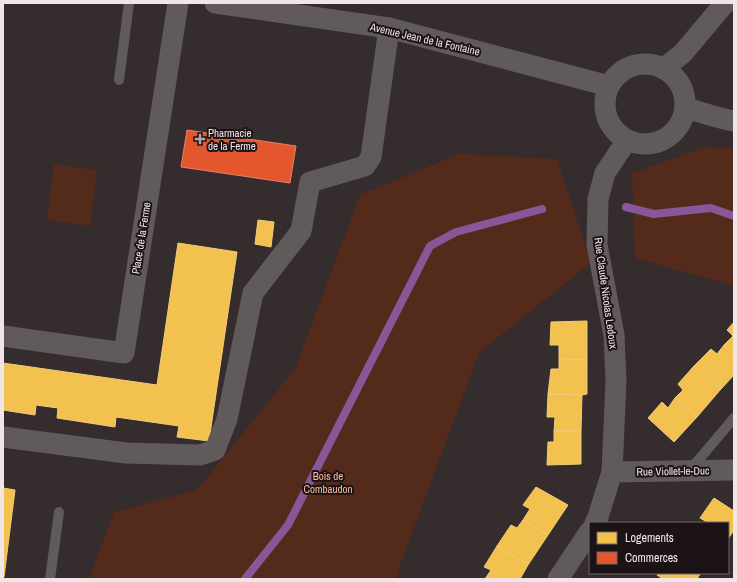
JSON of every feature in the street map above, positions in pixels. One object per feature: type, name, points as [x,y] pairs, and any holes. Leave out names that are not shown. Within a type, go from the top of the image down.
[{"type":"street","name":"Place de la Ferme","points":[[3,336],[124,353],[178,3]]},
{"type":"street","name":"Avenue Jean de la Fontaine","points":[[215,3],[303,9],[389,28],[609,86]]},
{"type":"street","points":[[663,69],[683,53],[725,3]]},
{"type":"street","points":[[3,437],[126,453],[200,455],[215,450],[227,419],[252,293],[301,231],[310,182],[365,166],[371,157],[389,28]]},
{"type":"street","points":[[638,65],[653,65],[663,69],[672,75],[682,90],[685,102],[683,118],[674,132],[662,141],[652,144],[644,144],[627,140],[618,134],[609,123],[605,110],[609,86],[620,73],[626,69],[638,65]]},
{"type":"street","points":[[685,108],[734,121]]},
{"type":"street","name":"Rue Claude Nicolas Ledoux","points":[[596,522],[612,472],[616,381],[614,335],[597,246],[598,199],[605,173],[627,140]]},
{"type":"street","name":"Rue Viollet-le-Duc","points":[[612,472],[734,470]]},
{"type":"street","points":[[558,579],[589,532]]},
{"type":"lane","points":[[119,80],[129,3]]},
{"type":"lane","points":[[689,471],[734,418]]},
{"type":"lane","points":[[50,579],[59,512]]},
{"type":"green space","points":[[705,147],[734,148],[734,286],[635,258],[632,173]]},
{"type":"green space","name":"Bois de Combaudon","points":[[459,154],[557,159],[591,263],[479,353],[395,579],[89,579],[114,512],[197,490],[295,369],[360,195]]},
{"type":"green space","points":[[54,164],[97,170],[90,226],[47,220]]},
{"type":"building: Logements","points":[[258,220],[274,222],[271,247],[255,244]]},
{"type":"building: Logements","points":[[178,243],[237,252],[209,441],[177,437],[179,426],[116,417],[115,427],[57,418],[58,408],[36,405],[35,415],[3,410],[3,363],[157,385]]},
{"type":"building: Logements","points":[[587,321],[587,360],[559,359],[559,345],[550,345],[551,322]]},
{"type":"building: Logements","points":[[734,322],[734,354],[724,345],[733,336],[727,330]]},
{"type":"building: Logements","points":[[724,345],[734,354],[734,375],[721,389],[694,366],[711,349],[717,354]]},
{"type":"building: Logements","points":[[559,359],[587,360],[587,394],[548,394],[551,369],[559,369]]},
{"type":"building: Logements","points":[[694,366],[721,389],[697,417],[675,398],[683,390],[678,384]]},
{"type":"building: Logements","points":[[548,394],[582,395],[581,431],[554,431],[555,417],[547,417]]},
{"type":"building: Logements","points":[[675,398],[697,417],[674,442],[648,418],[662,402],[668,408]]},
{"type":"building: Logements","points":[[554,431],[581,431],[581,464],[547,465],[548,442],[554,442]]},
{"type":"building: Logements","points":[[536,487],[568,505],[548,535],[523,520],[530,509],[523,505]]},
{"type":"building: Logements","points":[[3,488],[15,490],[4,577],[3,577]]},
{"type":"building: Logements","points":[[714,498],[734,511],[734,530],[729,538],[729,522],[707,522],[700,518]]},
{"type":"building: Logements","points":[[523,520],[548,535],[528,565],[497,546],[511,525],[517,528]]},
{"type":"building: Logements","points":[[497,546],[528,565],[520,579],[485,579],[491,570],[484,567]]},
{"type":"building: Logements","points":[[700,574],[697,579],[663,579],[657,575]]},
{"type":"building: Commerces","points":[[187,130],[296,146],[290,183],[181,167]]},
{"type":"waterway","points":[[626,207],[654,214],[711,208],[734,216]]},
{"type":"waterway","points":[[245,579],[288,525],[430,246],[456,232],[542,209]]},
{"type":"place","name":"Pharmacie de la Ferme","points":[[200,139]]}]
